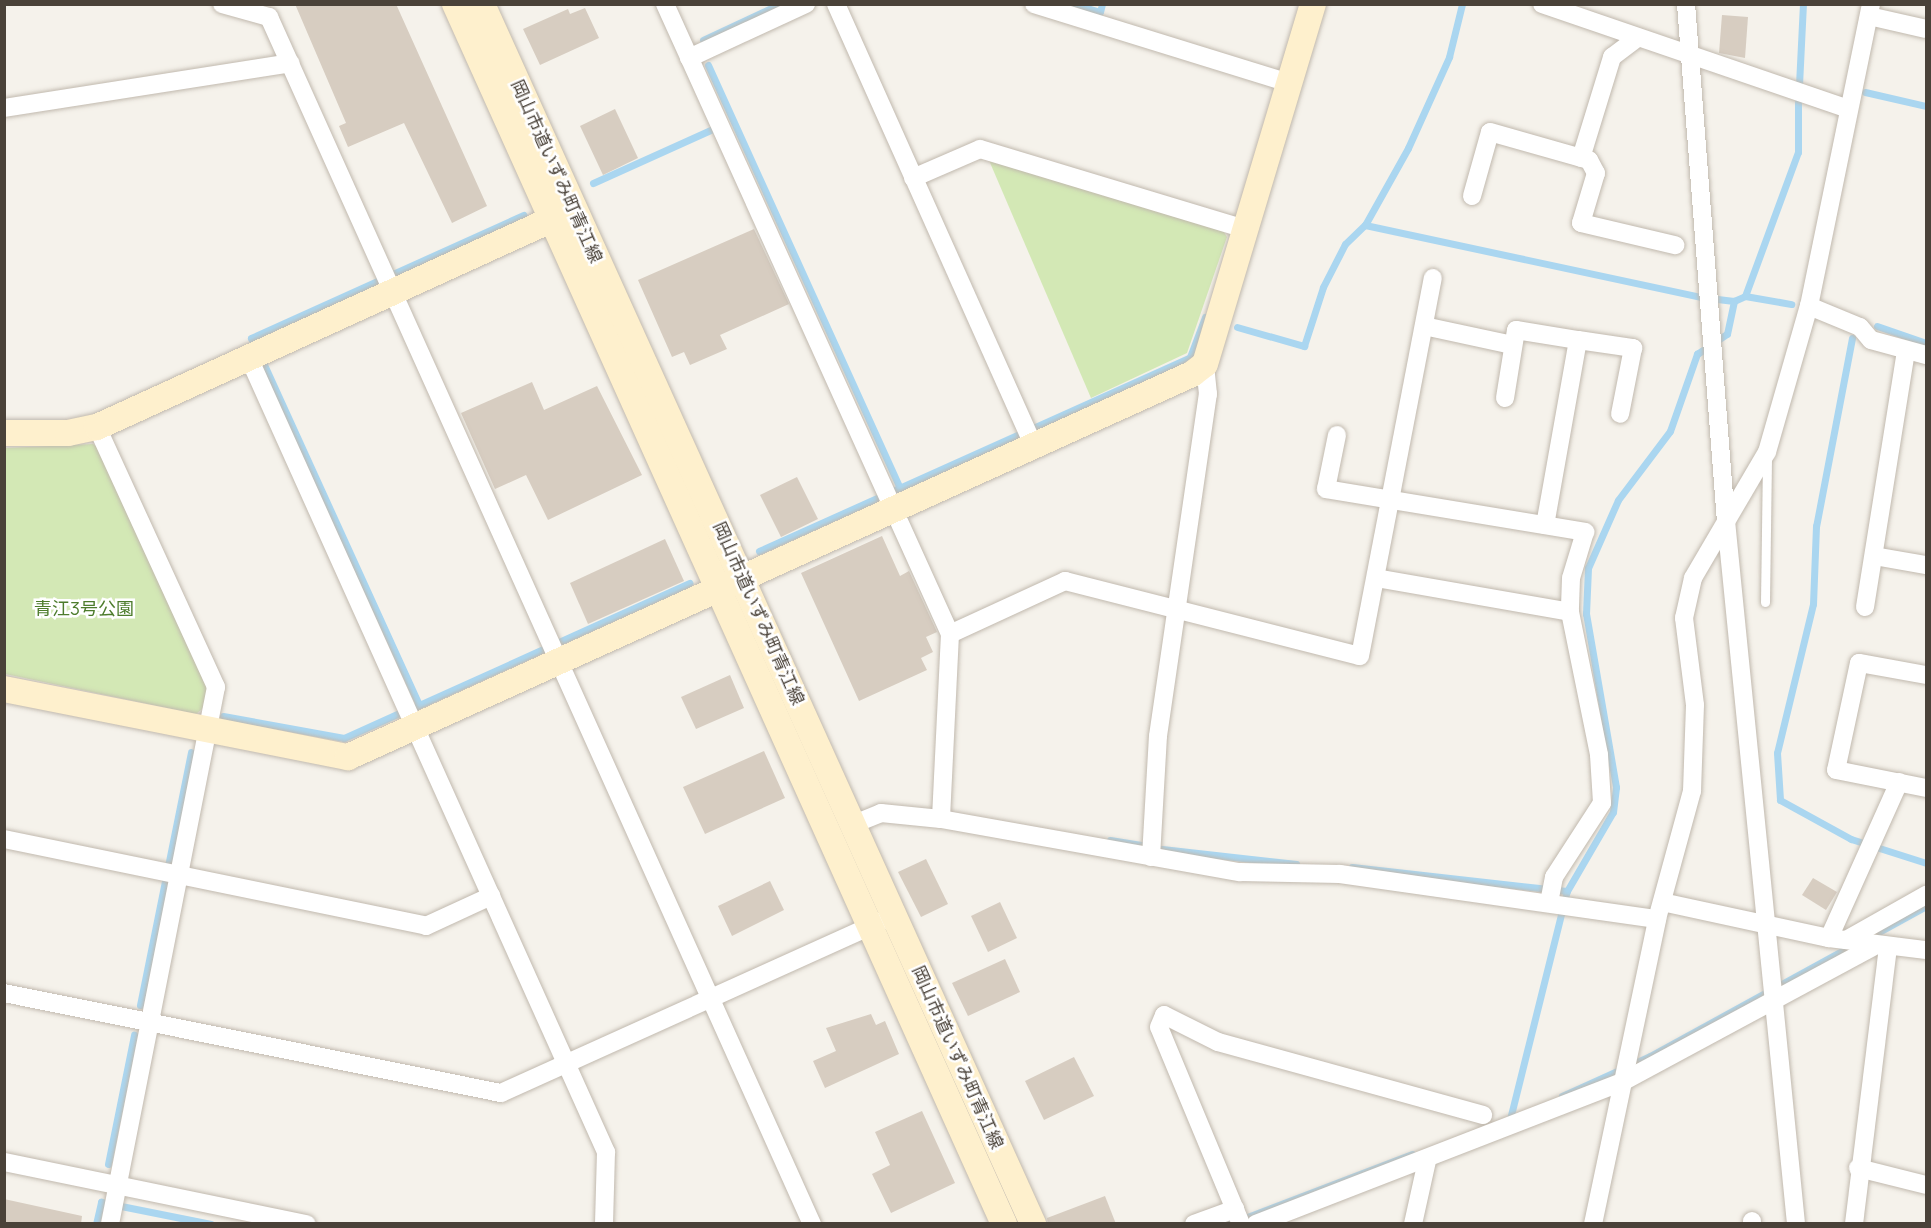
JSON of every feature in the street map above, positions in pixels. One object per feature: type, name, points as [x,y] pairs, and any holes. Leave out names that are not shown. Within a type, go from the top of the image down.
[{"type":"street","points":[[222,4],[269,17],[812,1224]]},
{"type":"street","name":"岡山市道いずみ町青江線","points":[[455,4],[744,579],[854,824],[883,921],[1004,1224]]},
{"type":"street","name":"岡山市道いずみ町青江線","points":[[482,4],[563,215],[718,591],[1033,1224]]},
{"type":"street","points":[[665,4],[891,498],[950,634],[941,819]]},
{"type":"street","points":[[689,58],[807,4]]},
{"type":"street","points":[[836,4],[1029,436]]},
{"type":"street","points":[[1034,4],[1289,83]]},
{"type":"street","points":[[1151,857],[1158,736],[1179,609],[1208,394],[1205,363],[1313,4]]},
{"type":"street","points":[[1542,4],[1849,109]]},
{"type":"street","points":[[1686,4],[1714,331],[1726,521],[1770,926],[1796,1224]]},
{"type":"street","points":[[1593,1224],[1660,911],[1692,791],[1695,705],[1684,618],[1693,578],[1767,452],[1809,306],[1870,10],[1926,29]]},
{"type":"street","points":[[1581,158],[1612,57],[1637,38]]},
{"type":"street","points":[[4,108],[290,63]]},
{"type":"street","points":[[1472,196],[1490,132],[1581,158],[1596,172],[1581,223],[1675,245]]},
{"type":"street","points":[[913,178],[980,149],[1245,229]]},
{"type":"street","points":[[4,433],[68,433],[97,427],[255,355],[388,283],[563,215]]},
{"type":"street","points":[[950,634],[1065,581],[1360,656],[1393,500],[1433,278]]},
{"type":"street","points":[[1809,306],[1860,327],[1871,340],[1926,355]]},
{"type":"street","points":[[1424,327],[1514,345]]},
{"type":"street","points":[[1505,398],[1516,330],[1633,348],[1620,414]]},
{"type":"street","points":[[1545,525],[1578,340]]},
{"type":"street","points":[[1866,607],[1906,350]]},
{"type":"street","points":[[255,355],[410,715],[606,1152],[604,1224]]},
{"type":"street","points":[[4,688],[348,757],[410,715],[555,651],[718,591],[891,498],[1029,436],[1192,374],[1205,363]]},
{"type":"street","points":[[97,427],[216,687],[171,873],[148,1022],[113,1205]]},
{"type":"street","points":[[1337,435],[1326,489],[1585,532],[1571,578],[1570,612],[1599,754],[1602,803],[1555,899]]},
{"type":"street","points":[[1874,556],[1926,565]]},
{"type":"street","points":[[1376,578],[1570,612]]},
{"type":"street","points":[[1926,675],[1859,663],[1836,770],[1926,788]]},
{"type":"street","points":[[1854,1224],[1858,1168],[1860,942],[1870,848],[1899,782]]},
{"type":"street","points":[[854,824],[881,813],[941,819],[1240,872],[1340,873],[1660,911],[1926,950]]},
{"type":"street","points":[[4,839],[426,926],[491,896]]},
{"type":"street","points":[[1256,1224],[1427,1161],[1625,1071],[1860,942],[1926,895]]},
{"type":"street","points":[[4,993],[501,1094],[709,996],[883,921]]},
{"type":"street","points":[[1194,1224],[1238,1215],[1160,1027],[1164,1015],[1218,1042],[1483,1115]]},
{"type":"street","points":[[1413,1224],[1427,1161]]},
{"type":"street","points":[[4,1162],[113,1205],[307,1224]]},
{"type":"street","points":[[1858,1168],[1926,1185]]},
{"type":"lane","points":[[1765,602],[1767,452]]},
{"type":"green space","points":[[988,158],[1222,229],[1227,237],[1187,353],[1091,398]]},
{"type":"green space","name":"青江3号公園","points":[[93,444],[100,449],[208,688],[206,706],[196,714],[5,674],[5,448]]},
{"type":"building","points":[[295,4],[396,4],[487,206],[452,223],[404,123],[348,147],[339,126],[346,123]]},
{"type":"building","points":[[585,8],[599,38],[540,65],[523,29],[568,9],[570,14]]},
{"type":"building","points":[[1722,15],[1748,17],[1745,58],[1719,53]]},
{"type":"building","points":[[615,109],[638,158],[603,175],[580,126]]},
{"type":"building","points":[[754,229],[789,304],[720,335],[727,349],[690,365],[684,352],[672,357],[638,280]]},
{"type":"building","points":[[532,382],[544,410],[597,386],[642,475],[548,520],[526,475],[495,489],[461,413]]},
{"type":"building","points":[[797,477],[818,519],[781,537],[760,495]]},
{"type":"building","points":[[882,536],[900,576],[909,571],[937,632],[926,637],[933,652],[921,658],[927,670],[859,701],[801,573]]},
{"type":"building","points":[[665,539],[684,581],[588,624],[570,583]]},
{"type":"building","points":[[730,675],[744,708],[696,729],[681,697]]},
{"type":"building","points":[[764,751],[785,798],[705,834],[683,787]]},
{"type":"building","points":[[926,859],[948,904],[921,917],[898,872]]},
{"type":"building","points":[[1813,878],[1837,892],[1826,910],[1802,895]]},
{"type":"building","points":[[770,881],[784,910],[732,936],[718,906]]},
{"type":"building","points":[[1000,902],[1017,938],[988,952],[971,916]]},
{"type":"building","points":[[1005,959],[1020,992],[968,1016],[952,983]]},
{"type":"building","points":[[871,1014],[876,1025],[885,1021],[899,1054],[825,1088],[813,1061],[836,1051],[826,1028]]},
{"type":"building","points":[[1074,1057],[1094,1096],[1044,1120],[1025,1081]]},
{"type":"building","points":[[922,1111],[955,1183],[891,1213],[872,1174],[890,1165],[875,1132]]},
{"type":"building","points":[[1105,1196],[1116,1224],[1048,1224],[1047,1218]]},
{"type":"building","points":[[4,1199],[82,1216],[81,1224],[4,1224]]},
{"type":"waterway","points":[[703,40],[780,4]]},
{"type":"waterway","points":[[1075,4],[1100,12],[1102,4]]},
{"type":"waterway","points":[[1237,327],[1304,346],[1323,287],[1345,244],[1365,225],[1408,148],[1449,57],[1462,4]]},
{"type":"waterway","points":[[1799,85],[1803,4]]},
{"type":"waterway","points":[[708,65],[899,487]]},
{"type":"waterway","points":[[1865,92],[1926,106]]},
{"type":"waterway","points":[[1745,296],[1798,152],[1798,98]]},
{"type":"waterway","points":[[593,183],[719,126]]},
{"type":"waterway","points":[[256,348],[251,338],[523,215]]},
{"type":"waterway","points":[[1365,225],[1701,297],[1734,301],[1745,296],[1791,304]]},
{"type":"waterway","points":[[1510,1119],[1567,891],[1613,812],[1616,787],[1586,614],[1588,568],[1618,500],[1670,431],[1697,354],[1727,334],[1734,301]]},
{"type":"waterway","points":[[759,551],[1190,357],[1205,317]]},
{"type":"waterway","points":[[1877,326],[1926,343]]},
{"type":"waterway","points":[[1852,338],[1816,526],[1813,604],[1777,753],[1780,800],[1851,839],[1926,863]]},
{"type":"waterway","points":[[261,358],[419,705]]},
{"type":"waterway","points":[[417,706],[689,583]]},
{"type":"waterway","points":[[223,716],[344,738],[406,710]]},
{"type":"waterway","points":[[140,1005],[191,752]]},
{"type":"waterway","points":[[1110,840],[1146,846]]},
{"type":"waterway","points":[[1162,849],[1296,864]]},
{"type":"waterway","points":[[1352,867],[1567,891]]},
{"type":"waterway","points":[[1868,938],[1926,906]]},
{"type":"waterway","points":[[1562,1096],[1650,1056],[1853,945]]},
{"type":"waterway","points":[[108,1164],[134,1035]]},
{"type":"waterway","points":[[1229,1224],[1412,1154]]},
{"type":"waterway","points":[[96,1224],[101,1202],[211,1224]]}]
